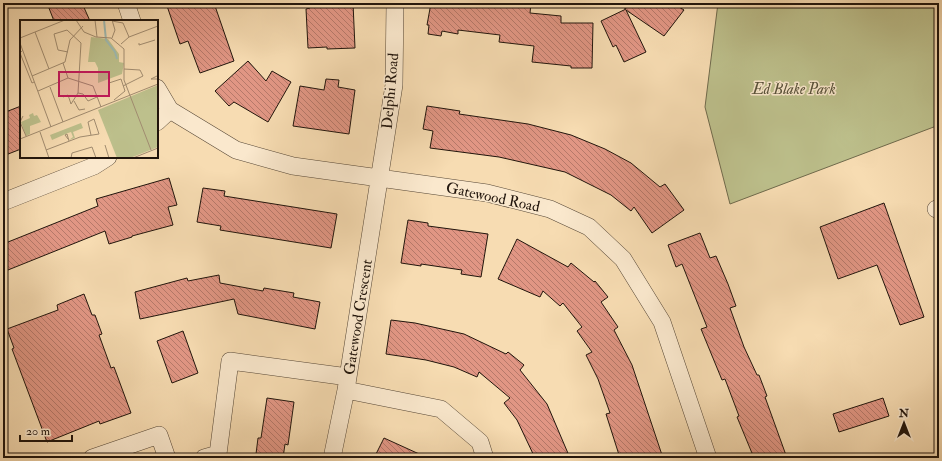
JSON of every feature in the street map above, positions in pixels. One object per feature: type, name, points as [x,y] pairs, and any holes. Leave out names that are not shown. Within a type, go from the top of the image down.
[{"type":"street","points":[[126,3],[132,20]]},
{"type":"street","name":"Delphi Road","points":[[380,178],[394,85],[395,3]]},
{"type":"street","name":"Gatewood Road","points":[[158,90],[170,110],[236,150],[293,166],[487,193],[550,209],[589,227],[623,259],[662,322],[708,458]]},
{"type":"street","points":[[158,121],[170,110]]},
{"type":"street","points":[[3,202],[94,166],[106,158]]},
{"type":"street","name":"Gatewood Crescent","points":[[380,178],[347,384],[441,409],[480,442],[485,458]]},
{"type":"street","points":[[204,458],[218,454],[230,361],[347,384],[332,458]]},
{"type":"street","points":[[92,458],[159,435],[168,458]]},
{"type":"green space","name":"Ed Blake Park","points":[[718,3],[939,3],[939,125],[730,204],[705,107]]},
{"type":"building","points":[[47,3],[82,3],[90,20],[54,20]]},
{"type":"building","points":[[166,3],[214,3],[234,61],[200,73],[188,41],[180,44]]},
{"type":"building","points":[[309,3],[353,3],[355,48],[308,48],[306,9],[310,8]]},
{"type":"building","points":[[431,3],[531,3],[530,13],[561,16],[561,23],[593,23],[592,68],[571,68],[571,66],[532,62],[534,46],[499,42],[500,35],[458,30],[458,34],[442,31],[441,36],[428,34],[429,25],[427,25]]},
{"type":"building","points":[[616,3],[673,3],[684,10],[664,36],[626,10],[646,52],[624,62],[616,45],[613,47],[601,21],[626,9]]},
{"type":"building","points":[[248,61],[266,81],[272,71],[291,82],[268,122],[234,102],[229,106],[215,91]]},
{"type":"building","points":[[326,79],[339,80],[338,87],[355,90],[349,134],[293,126],[300,86],[324,90]]},
{"type":"building","points":[[20,106],[20,149],[3,156],[3,113]]},
{"type":"building","points":[[427,106],[460,111],[459,114],[528,124],[571,135],[605,149],[631,163],[660,187],[665,184],[684,210],[652,233],[634,207],[631,211],[611,195],[565,172],[499,157],[430,148],[433,131],[423,129]]},
{"type":"building","points":[[169,178],[177,205],[168,207],[173,225],[109,244],[105,231],[3,272],[3,244],[98,206],[96,199]]},
{"type":"building","points":[[203,188],[225,191],[224,196],[337,214],[331,248],[220,230],[221,226],[197,222]]},
{"type":"building","points":[[884,203],[924,317],[900,325],[877,265],[838,279],[820,227]]},
{"type":"building","points":[[408,220],[428,223],[428,226],[488,234],[481,277],[461,274],[462,270],[421,264],[421,266],[401,263]]},
{"type":"building","points":[[700,233],[710,258],[716,256],[728,284],[736,306],[730,308],[744,347],[757,375],[759,375],[767,396],[765,397],[787,458],[754,458],[737,417],[739,416],[725,379],[722,380],[701,329],[707,327],[682,264],[676,267],[668,245]]},
{"type":"building","points":[[517,239],[568,267],[571,263],[594,282],[595,281],[608,297],[601,302],[618,327],[614,330],[632,365],[663,458],[620,458],[606,414],[610,413],[598,379],[586,355],[592,352],[577,331],[582,327],[563,303],[560,306],[543,291],[540,297],[498,279]]},
{"type":"building","points":[[219,275],[220,283],[263,291],[264,288],[294,293],[293,297],[320,302],[315,329],[238,314],[234,299],[140,319],[135,292],[187,278],[188,281]]},
{"type":"building","points":[[84,294],[92,315],[95,315],[102,334],[99,335],[111,368],[114,367],[131,413],[100,424],[99,421],[47,442],[12,349],[14,348],[7,329],[58,310],[57,305]]},
{"type":"building","points":[[391,320],[415,323],[464,334],[506,354],[508,352],[524,365],[520,370],[547,404],[570,458],[535,458],[517,420],[504,403],[510,398],[479,372],[477,377],[454,367],[426,360],[386,354]]},
{"type":"building","points":[[183,331],[198,373],[172,383],[157,341]]},
{"type":"building","points":[[267,398],[294,402],[288,445],[285,444],[283,458],[256,454],[258,438],[261,438]]},
{"type":"building","points":[[883,398],[889,416],[839,432],[833,414]]},
{"type":"building","points":[[384,438],[428,458],[374,458]]}]
